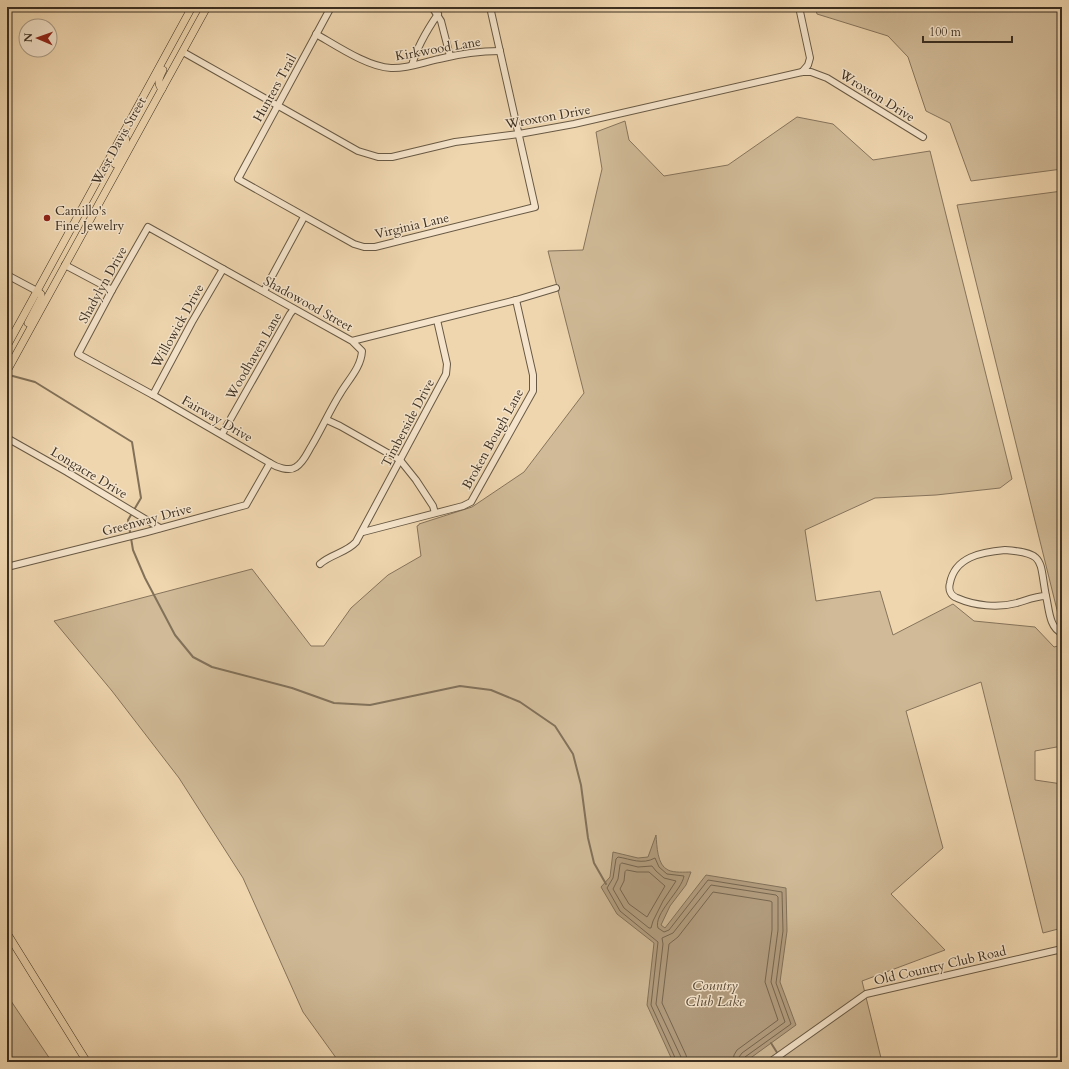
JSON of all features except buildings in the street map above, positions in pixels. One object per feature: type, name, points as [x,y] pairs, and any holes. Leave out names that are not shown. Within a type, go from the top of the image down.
[{"type":"main road","name":"West Davis Street","points":[[7,371],[207,7]]},
{"type":"main road","name":"West Davis Street","points":[[7,346],[192,9]]},
{"type":"main road","points":[[162,89],[159,84],[159,77],[189,22],[192,9]]},
{"type":"main road","points":[[104,194],[105,183],[126,142],[126,138],[123,134]]},
{"type":"main road","points":[[65,265],[62,262],[62,255],[82,217],[83,208]]},
{"type":"main road","points":[[19,350],[21,337],[41,298],[41,294],[37,291]]},
{"type":"main road","points":[[7,933],[87,1062]]},
{"type":"street","name":"Hunters Trail","points":[[238,179],[331,7]]},
{"type":"street","points":[[432,7],[438,14],[441,21],[450,56]]},
{"type":"street","points":[[490,7],[519,134]]},
{"type":"street","points":[[799,7],[810,58],[808,65],[802,72]]},
{"type":"street","points":[[412,65],[430,26],[438,14]]},
{"type":"street","name":"Kirkwood Lane","points":[[316,34],[368,62],[391,68],[412,65],[450,56],[500,51]]},
{"type":"street","name":"Wroxton Drive","points":[[183,52],[358,151],[378,158],[392,157],[455,142],[519,134],[574,124],[802,72],[811,72],[827,78],[923,137]]},
{"type":"street","name":"Virginia Lane","points":[[238,179],[354,244],[364,247],[375,247],[535,207],[519,134]]},
{"type":"street","points":[[264,291],[304,217]]},
{"type":"street","name":"Shadowood Street","points":[[148,226],[352,341],[516,300],[556,288]]},
{"type":"street","name":"Shadylyn Drive","points":[[78,354],[148,226]]},
{"type":"street","points":[[65,265],[112,290]]},
{"type":"street","name":"Willowick Drive","points":[[153,395],[192,322],[223,269]]},
{"type":"street","points":[[7,275],[37,291]]},
{"type":"street","name":"Broken Bough Lane","points":[[363,532],[463,506],[471,502],[533,391],[533,375],[516,300]]},
{"type":"street","name":"Woodhaven Lane","points":[[222,434],[294,309]]},
{"type":"street","name":"Timberside Drive","points":[[320,564],[350,548],[363,532],[446,374],[447,364],[437,320]]},
{"type":"street","points":[[352,341],[362,351],[362,358],[339,394],[327,420],[400,460],[416,480],[433,506],[435,513]]},
{"type":"street","name":"Fairway Drive","points":[[78,354],[222,434],[276,467],[288,469],[295,468],[303,461],[327,420]]},
{"type":"street","name":"Longacre Drive","points":[[7,438],[160,528]]},
{"type":"street","name":"Greenway Drive","points":[[7,567],[147,532],[246,505],[270,464]]},
{"type":"street","points":[[1046,596],[1039,596],[1004,606],[994,606],[969,602],[956,598],[950,593],[949,587],[954,571],[960,563],[978,554],[1005,550],[1026,552],[1037,558],[1040,564],[1052,623],[1058,631],[1062,632]]},
{"type":"street","name":"Old Country Club Road","points":[[773,1060],[866,994],[1062,949]]},
{"type":"shaded area","points":[[815,7],[1062,7],[1062,169],[971,181],[950,123],[926,111],[908,57],[888,36],[817,14]]},
{"type":"shaded area","points":[[797,117],[833,124],[873,160],[930,151],[1012,479],[1000,488],[936,495],[875,498],[805,530],[816,601],[880,591],[893,635],[953,604],[974,621],[1035,627],[1054,647],[1062,645],[1062,746],[1035,751],[1035,780],[1062,784],[1062,928],[1043,933],[981,682],[906,711],[943,848],[891,894],[945,950],[862,981],[882,1062],[339,1062],[303,1012],[243,878],[179,778],[112,691],[54,621],[252,569],[311,646],[324,646],[351,608],[388,575],[421,556],[417,526],[419,524],[472,507],[524,472],[584,393],[548,251],[583,250],[602,169],[596,132],[625,121],[629,140],[664,176],[728,165]]},
{"type":"shaded area","points":[[1062,191],[1062,616],[1058,614],[957,205]]},
{"type":"shaded area","points":[[7,995],[52,1062],[7,1062]]},
{"type":"water","name":"Country Club Lake","points":[[656,835],[658,855],[664,868],[673,872],[691,872],[686,885],[670,906],[661,925],[665,928],[706,875],[786,888],[787,931],[780,982],[796,1025],[745,1062],[673,1062],[647,1005],[654,943],[617,914],[601,887],[610,877],[613,852],[638,858],[648,857]]},
{"type":"waterway","points":[[9,375],[35,382],[132,442],[141,498],[128,520],[133,550],[145,578],[175,635],[193,657],[212,667],[292,688],[334,703],[370,705],[460,686],[491,690],[520,702],[555,726],[573,754],[581,785],[588,838],[594,863],[606,884]]},
{"type":"waterway","points":[[771,1043],[783,1062]]},
{"type":"place","name":"Camillo's Fine Jewelry","points":[[47,218]]}]
